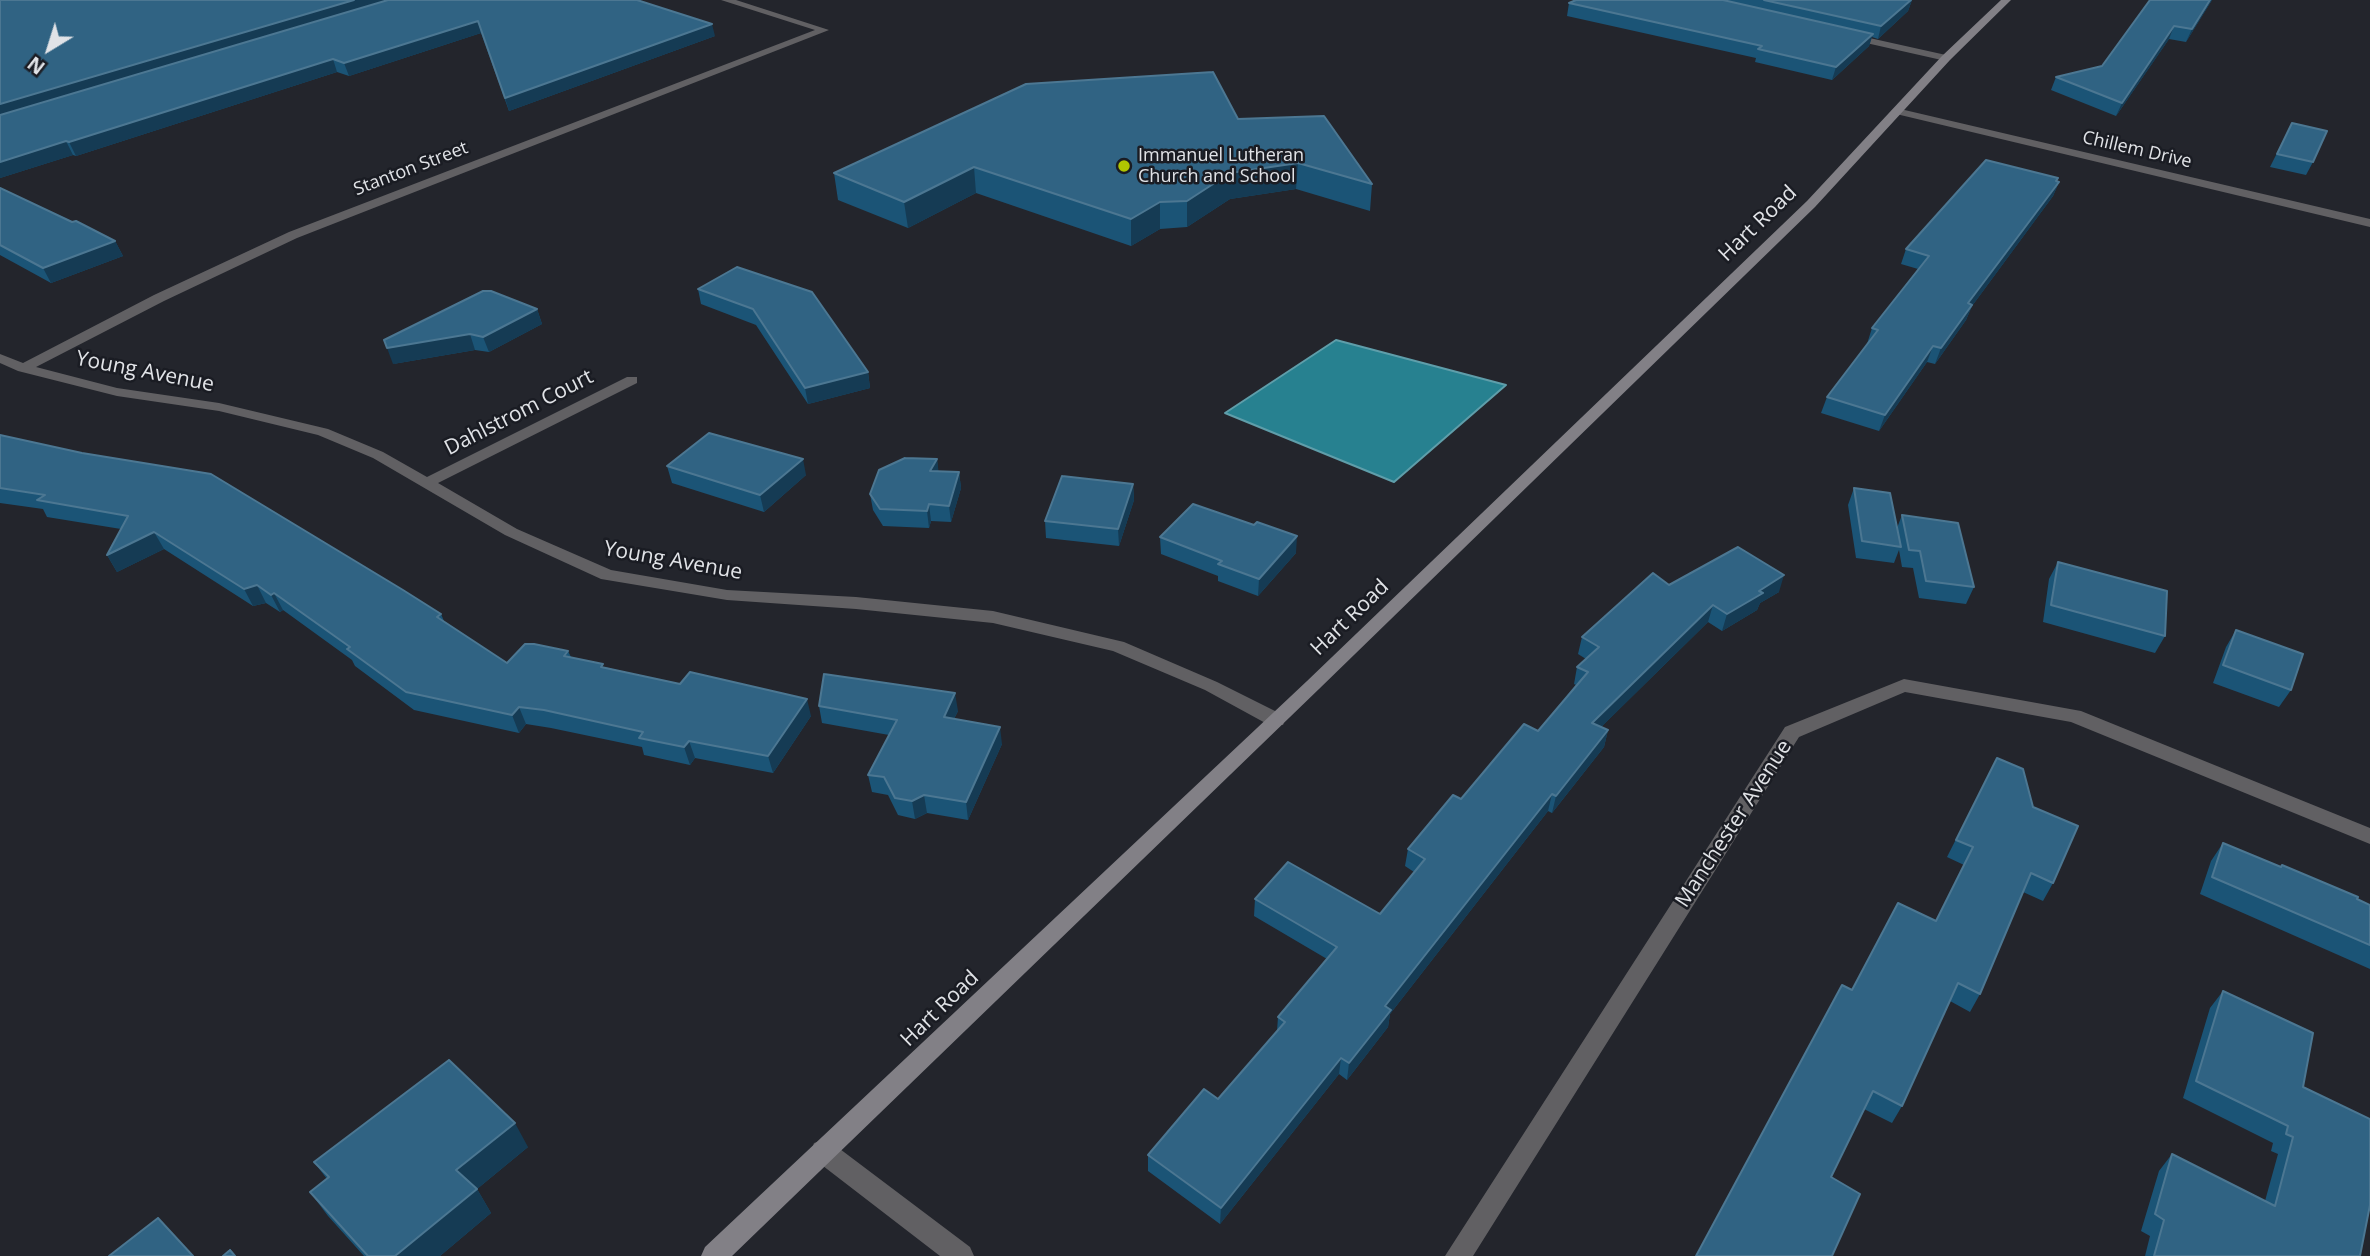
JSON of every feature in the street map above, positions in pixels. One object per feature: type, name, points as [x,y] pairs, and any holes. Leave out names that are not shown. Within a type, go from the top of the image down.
[{"type":"street","name":"Stanton Street","points":[[23,368],[159,298],[293,235],[824,30],[726,0]]},
{"type":"street","name":"Hart Road","points":[[714,1256],[1276,720],[1811,204],[1946,58],[2006,0]]},
{"type":"street","points":[[1842,35],[1946,58]]},
{"type":"street","name":"Chillem Drive","points":[[1896,111],[2370,223]]},
{"type":"street","name":"Young Avenue","points":[[0,358],[23,368],[117,392],[219,407],[323,432],[378,455],[511,532],[607,575],[727,595],[856,603],[993,617],[1118,646],[1211,686],[1276,720]]},
{"type":"street","name":"Dahlstrom Court","points":[[425,484],[632,380]]},
{"type":"street","name":"Manchester Avenue","points":[[1458,1256],[1792,732],[1904,685],[2074,716],[2370,836]]},
{"type":"street","points":[[823,1151],[961,1256]]},
{"type":"water","points":[[1336,340],[1506,385],[1394,482],[1225,413]]},
{"type":"building","points":[[0,0],[354,0],[0,104]]},
{"type":"building","points":[[388,0],[637,0],[712,24],[505,98],[478,21],[344,63],[333,59],[0,162],[0,115]]},
{"type":"building","points":[[1576,0],[1723,0],[1873,34],[1836,67],[1758,49],[1762,46],[1569,3]]},
{"type":"building","points":[[1764,0],[1911,0],[1881,26]]},
{"type":"building","points":[[2150,0],[2210,0],[2192,29],[2174,26],[2122,103],[2056,77],[2102,66]]},
{"type":"building","name":"Immanuel Lutheran Church and School","points":[[1213,72],[1238,119],[1324,116],[1372,184],[1298,163],[1230,173],[1187,201],[1160,202],[1131,219],[974,167],[904,202],[834,173],[1026,84]]},
{"type":"building","points":[[2292,123],[2327,131],[2313,162],[2277,154]]},
{"type":"building","points":[[1986,160],[2058,178],[2056,181],[2059,182],[1968,303],[1972,305],[1941,348],[1933,346],[1885,415],[1827,397],[1878,330],[1872,328],[1929,256],[1906,249]]},
{"type":"building","points":[[0,188],[115,241],[43,268],[0,245]]},
{"type":"building","points":[[737,267],[812,292],[868,372],[805,388],[753,309],[698,289]]},
{"type":"building","points":[[483,291],[491,291],[537,309],[483,337],[470,334],[387,348],[384,340]]},
{"type":"building","points":[[709,433],[803,459],[760,495],[667,466]]},
{"type":"building","points":[[0,435],[82,453],[211,474],[441,614],[437,617],[507,663],[525,644],[534,644],[568,651],[564,656],[603,664],[601,667],[680,684],[690,672],[807,699],[768,756],[689,741],[684,747],[639,738],[643,732],[544,710],[519,707],[512,715],[406,692],[347,649],[350,647],[274,593],[271,595],[257,585],[244,589],[154,532],[107,555],[128,516],[37,500],[45,495],[0,488]]},
{"type":"building","points":[[905,458],[937,459],[930,471],[959,472],[949,506],[929,504],[927,511],[880,509],[870,494],[879,470]]},
{"type":"building","points":[[1062,476],[1133,484],[1118,529],[1045,521]]},
{"type":"building","points":[[1854,488],[1890,493],[1901,547],[1862,541]]},
{"type":"building","points":[[1193,504],[1254,525],[1257,522],[1297,536],[1259,579],[1218,564],[1222,561],[1160,537]]},
{"type":"building","points":[[1902,515],[1958,523],[1974,587],[1926,581],[1920,551],[1909,550]]},
{"type":"building","points":[[1738,547],[1784,575],[1759,591],[1763,593],[1727,614],[1713,605],[1592,723],[1608,730],[1556,796],[1552,794],[1385,1006],[1391,1010],[1349,1063],[1341,1058],[1221,1208],[1148,1155],[1204,1089],[1218,1099],[1285,1022],[1278,1017],[1337,947],[1255,899],[1288,862],[1380,914],[1425,859],[1408,849],[1453,795],[1461,799],[1524,724],[1538,731],[1588,672],[1577,667],[1599,647],[1582,637],[1653,573],[1669,585]]},
{"type":"building","points":[[2058,562],[2167,591],[2165,636],[2051,605]]},
{"type":"building","points":[[2236,630],[2303,654],[2291,690],[2223,665]]},
{"type":"building","points":[[824,674],[955,693],[944,717],[1000,727],[966,802],[924,795],[912,801],[895,798],[884,777],[868,775],[897,720],[819,706]]},
{"type":"building","points":[[1997,758],[2023,769],[2033,807],[2078,826],[2053,883],[2031,873],[1980,994],[1958,983],[1902,1106],[1873,1091],[1831,1177],[1860,1194],[1832,1256],[1696,1256],[1842,985],[1852,990],[1898,903],[1936,921],[1973,847],[1956,840]]},
{"type":"building","points":[[2223,843],[2358,897],[2357,899],[2370,905],[2370,945],[2212,877]]},
{"type":"building","points":[[2223,991],[2313,1033],[2303,1087],[2370,1119],[2370,1205],[2360,1256],[2154,1256],[2164,1220],[2155,1214],[2172,1154],[2275,1206],[2293,1137],[2286,1134],[2288,1126],[2196,1081]]},
{"type":"building","points":[[449,1060],[515,1123],[456,1170],[477,1189],[395,1256],[368,1256],[310,1192],[329,1177],[314,1162]]},
{"type":"building","points":[[158,1218],[193,1256],[109,1256]]},
{"type":"building","points":[[230,1250],[235,1256],[223,1256]]},
{"type":"place","name":"Immanuel Lutheran Church and School","points":[[1124,166]]}]
